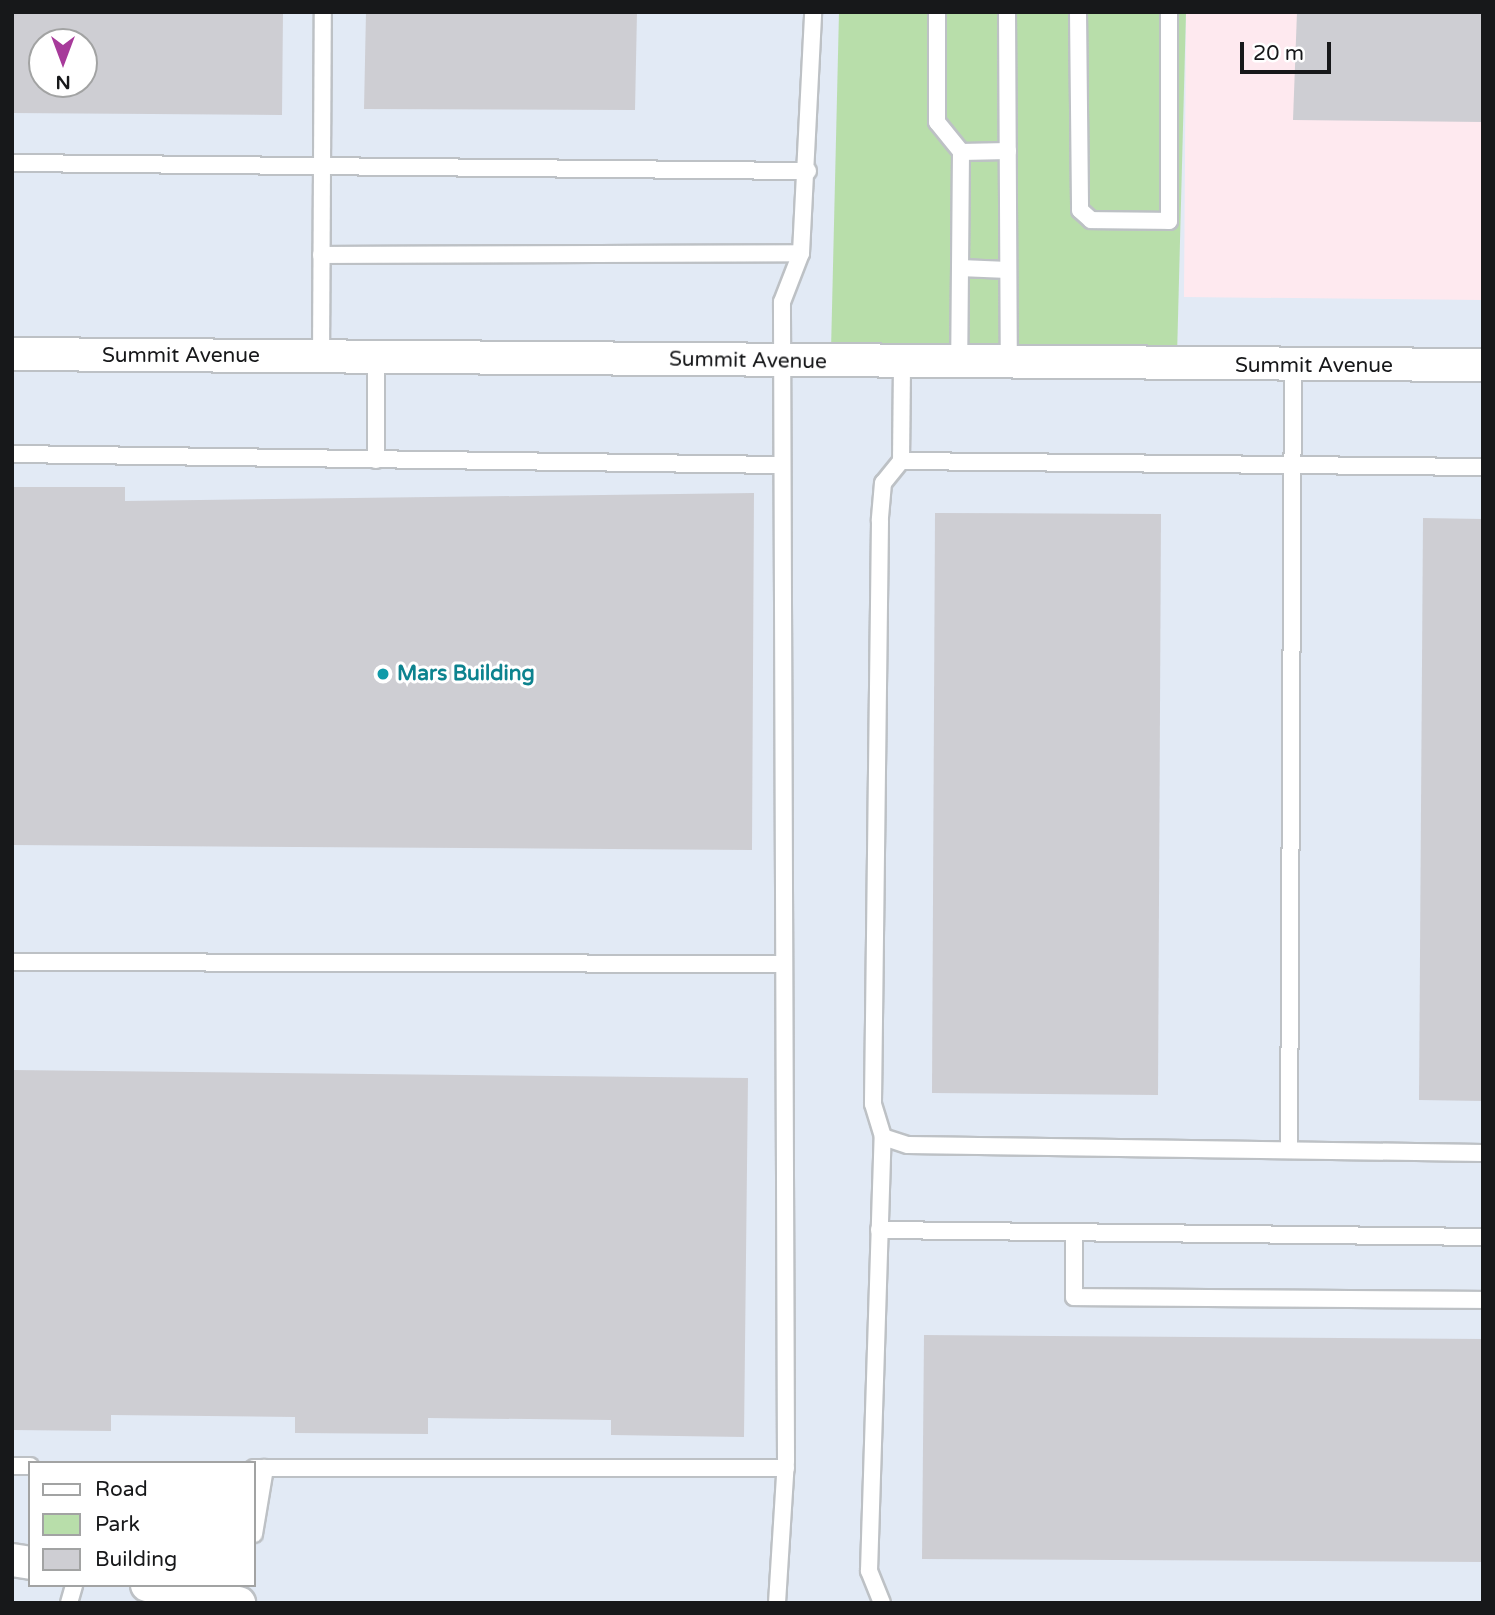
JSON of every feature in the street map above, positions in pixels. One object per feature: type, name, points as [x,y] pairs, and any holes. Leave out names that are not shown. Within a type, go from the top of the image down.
[{"type":"street","name":"Summit Avenue","points":[[12,355],[782,361],[1009,366],[1483,365]]},
{"type":"street","points":[[157,1587],[240,1603]]},
{"type":"lane","points":[[321,357],[323,12]]},
{"type":"lane","points":[[777,1603],[786,1468],[782,302],[801,253],[808,171],[813,12]]},
{"type":"lane","points":[[937,12],[937,122],[961,152],[960,365]]},
{"type":"lane","points":[[1007,12],[1009,366]]},
{"type":"lane","points":[[1078,12],[1080,210],[1091,220],[1169,220],[1169,12]]},
{"type":"lane","points":[[961,152],[1008,151]]},
{"type":"lane","points":[[12,163],[808,171]]},
{"type":"lane","points":[[321,255],[801,253]]},
{"type":"lane","points":[[960,268],[1009,270]]},
{"type":"lane","points":[[376,358],[376,460]]},
{"type":"lane","points":[[883,1603],[869,1571],[883,1137],[873,1104],[880,521],[883,483],[901,461],[902,364]]},
{"type":"lane","points":[[1289,1150],[1293,366]]},
{"type":"lane","points":[[12,454],[781,465]]},
{"type":"lane","points":[[901,461],[1483,467]]},
{"type":"lane","points":[[12,962],[784,964]]},
{"type":"lane","points":[[883,1137],[908,1145],[1483,1153]]},
{"type":"lane","points":[[879,1230],[1483,1237]]},
{"type":"lane","points":[[1074,1232],[1074,1297],[1483,1300]]},
{"type":"lane","points":[[256,1512],[260,1468],[786,1468]]},
{"type":"shaded area","points":[[12,12],[1483,12],[1483,1603],[12,1603]]},
{"type":"shaded area","points":[[1186,12],[1483,12],[1483,300],[1184,297]]},
{"type":"green space","points":[[839,12],[1186,12],[1177,356],[831,351]]},
{"type":"building","points":[[12,12],[283,12],[282,115],[12,113]]},
{"type":"building","points":[[366,12],[637,12],[635,110],[364,109]]},
{"type":"building","points":[[1297,12],[1483,12],[1483,122],[1293,120]]},
{"type":"building","name":"Mars Building","points":[[12,487],[125,487],[125,501],[754,493],[752,850],[12,845]]},
{"type":"building","points":[[935,513],[1161,514],[1158,1095],[932,1093]]},
{"type":"building","points":[[1423,518],[1483,519],[1483,1101],[1419,1100]]},
{"type":"building","points":[[12,1070],[748,1078],[744,1437],[611,1435],[611,1420],[428,1418],[428,1434],[295,1433],[295,1417],[111,1415],[111,1431],[12,1430]]},
{"type":"building","points":[[924,1335],[1483,1339],[1483,1562],[922,1559]]},
{"type":"place","name":"Mars Building","points":[[383,674]]}]
